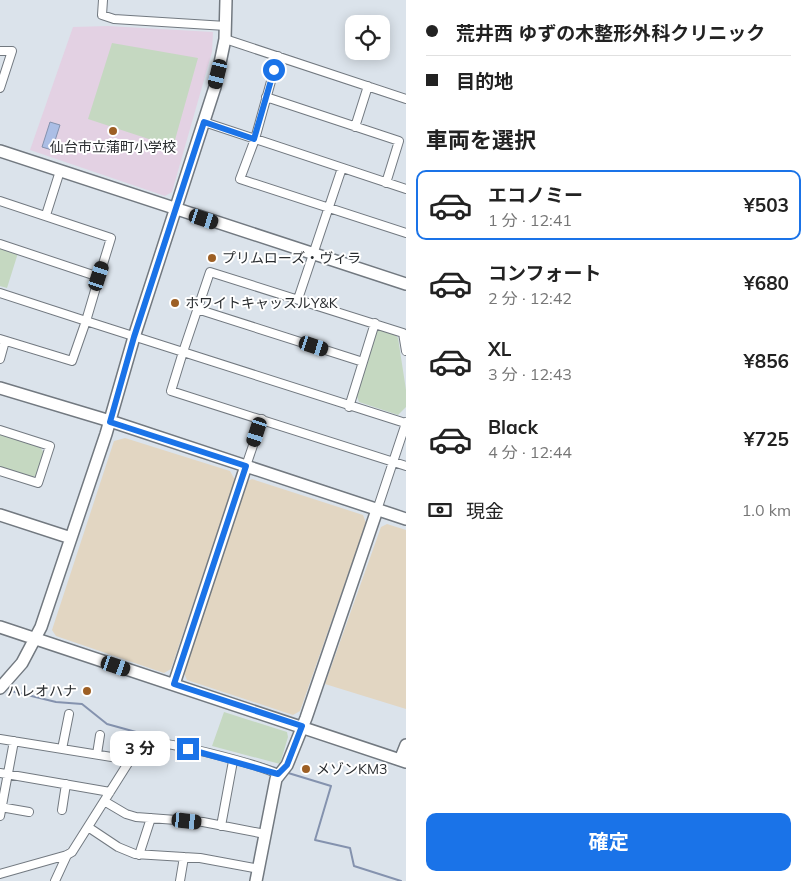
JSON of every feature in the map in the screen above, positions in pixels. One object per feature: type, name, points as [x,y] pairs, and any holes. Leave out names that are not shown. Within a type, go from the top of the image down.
[{"type":"street","points":[[103,0],[102,15],[114,19],[226,26]]},
{"type":"street","points":[[0,688],[22,663],[36,639],[110,422],[134,337],[215,87],[225,39],[226,0]]},
{"type":"street","points":[[225,39],[406,99]]},
{"type":"street","points":[[0,51],[12,51],[0,88]]},
{"type":"street","points":[[278,56],[254,139],[240,179],[406,233]]},
{"type":"street","points":[[355,127],[368,86]]},
{"type":"street","points":[[266,97],[399,141],[386,183]]},
{"type":"street","points":[[204,122],[406,189]]},
{"type":"street","points":[[0,151],[314,254],[405,281]]},
{"type":"street","points":[[298,299],[342,168]]},
{"type":"street","points":[[46,216],[60,171]]},
{"type":"street","points":[[0,201],[111,238],[72,361],[3,340],[0,359]]},
{"type":"street","points":[[0,244],[99,276]]},
{"type":"street","points":[[406,351],[403,333],[210,272],[171,391],[406,466]]},
{"type":"street","points":[[0,293],[349,407],[406,423],[302,726],[282,772],[276,779],[257,881]]},
{"type":"street","points":[[197,309],[363,362]]},
{"type":"street","points":[[349,407],[375,324]]},
{"type":"street","points":[[0,388],[406,519]]},
{"type":"street","points":[[174,684],[262,419]]},
{"type":"street","points":[[0,430],[50,446],[38,483],[0,471]]},
{"type":"street","points":[[0,515],[71,538]]},
{"type":"street","points":[[0,627],[403,761],[406,745]]},
{"type":"street","points":[[62,749],[69,714]]},
{"type":"street","points":[[97,754],[100,735]]},
{"type":"street","points":[[0,739],[130,760]]},
{"type":"street","points":[[14,741],[4,774],[0,810],[29,812]]},
{"type":"street","points":[[0,874],[72,852],[130,760],[143,743],[156,741],[282,772]]},
{"type":"street","points":[[221,826],[233,761]]},
{"type":"street","points":[[4,774],[110,792]]},
{"type":"street","points":[[62,810],[66,784]]},
{"type":"street","points":[[104,801],[126,814],[221,826],[265,834]]},
{"type":"street","points":[[138,854],[151,818]]},
{"type":"street","points":[[88,828],[118,847],[138,854],[207,859],[259,869]]},
{"type":"street","points":[[55,881],[67,855]]},
{"type":"street","points":[[180,881],[184,857]]},
{"type":"shaded area","name":"仙台市立蒲町小学校","points":[[108,26],[213,32],[212,52],[172,192],[165,196],[30,150],[73,27]]},
{"type":"shaded area","points":[[125,438],[230,471],[235,480],[171,669],[164,673],[56,636],[52,630],[114,441]]},
{"type":"shaded area","points":[[252,479],[363,515],[366,523],[300,711],[293,715],[187,680],[184,673],[244,483]]},
{"type":"shaded area","points":[[387,524],[406,530],[406,709],[325,684],[381,527]]},
{"type":"green space","points":[[112,43],[198,58],[173,147],[88,119]]},
{"type":"green space","points":[[0,247],[18,253],[7,288],[0,286]]},
{"type":"green space","points":[[381,328],[393,332],[398,338],[406,390],[406,407],[398,415],[359,402],[356,394],[376,331]]},
{"type":"green space","points":[[0,434],[40,447],[44,453],[36,476],[32,477],[0,468]]},
{"type":"green space","points":[[224,712],[287,732],[288,737],[280,764],[212,746]]},
{"type":"water","points":[[50,122],[60,125],[52,150],[42,147]]},
{"type":"waterway","points":[[11,691],[56,702],[82,704],[107,724],[136,732],[148,739]]},
{"type":"waterway","points":[[252,761],[279,769]]},
{"type":"waterway","points":[[285,772],[331,786],[315,840],[350,848],[354,866],[401,881]]},
{"type":"place","name":"仙台市立蒲町小学校","points":[[113,131]]},
{"type":"place","name":"プリムローズ・ヴィラ","points":[[212,258]]},
{"type":"place","name":"ホワイトキャッスルY&K","points":[[175,303]]},
{"type":"place","name":"ハレオハナ","points":[[87,691]]},
{"type":"place","name":"メゾンKM3","points":[[306,769]]},
{"type":"route","points":[[188,749],[278,774],[287,765],[302,726],[174,684],[246,466],[110,422],[134,337],[204,122],[254,139],[274,70]]}]
